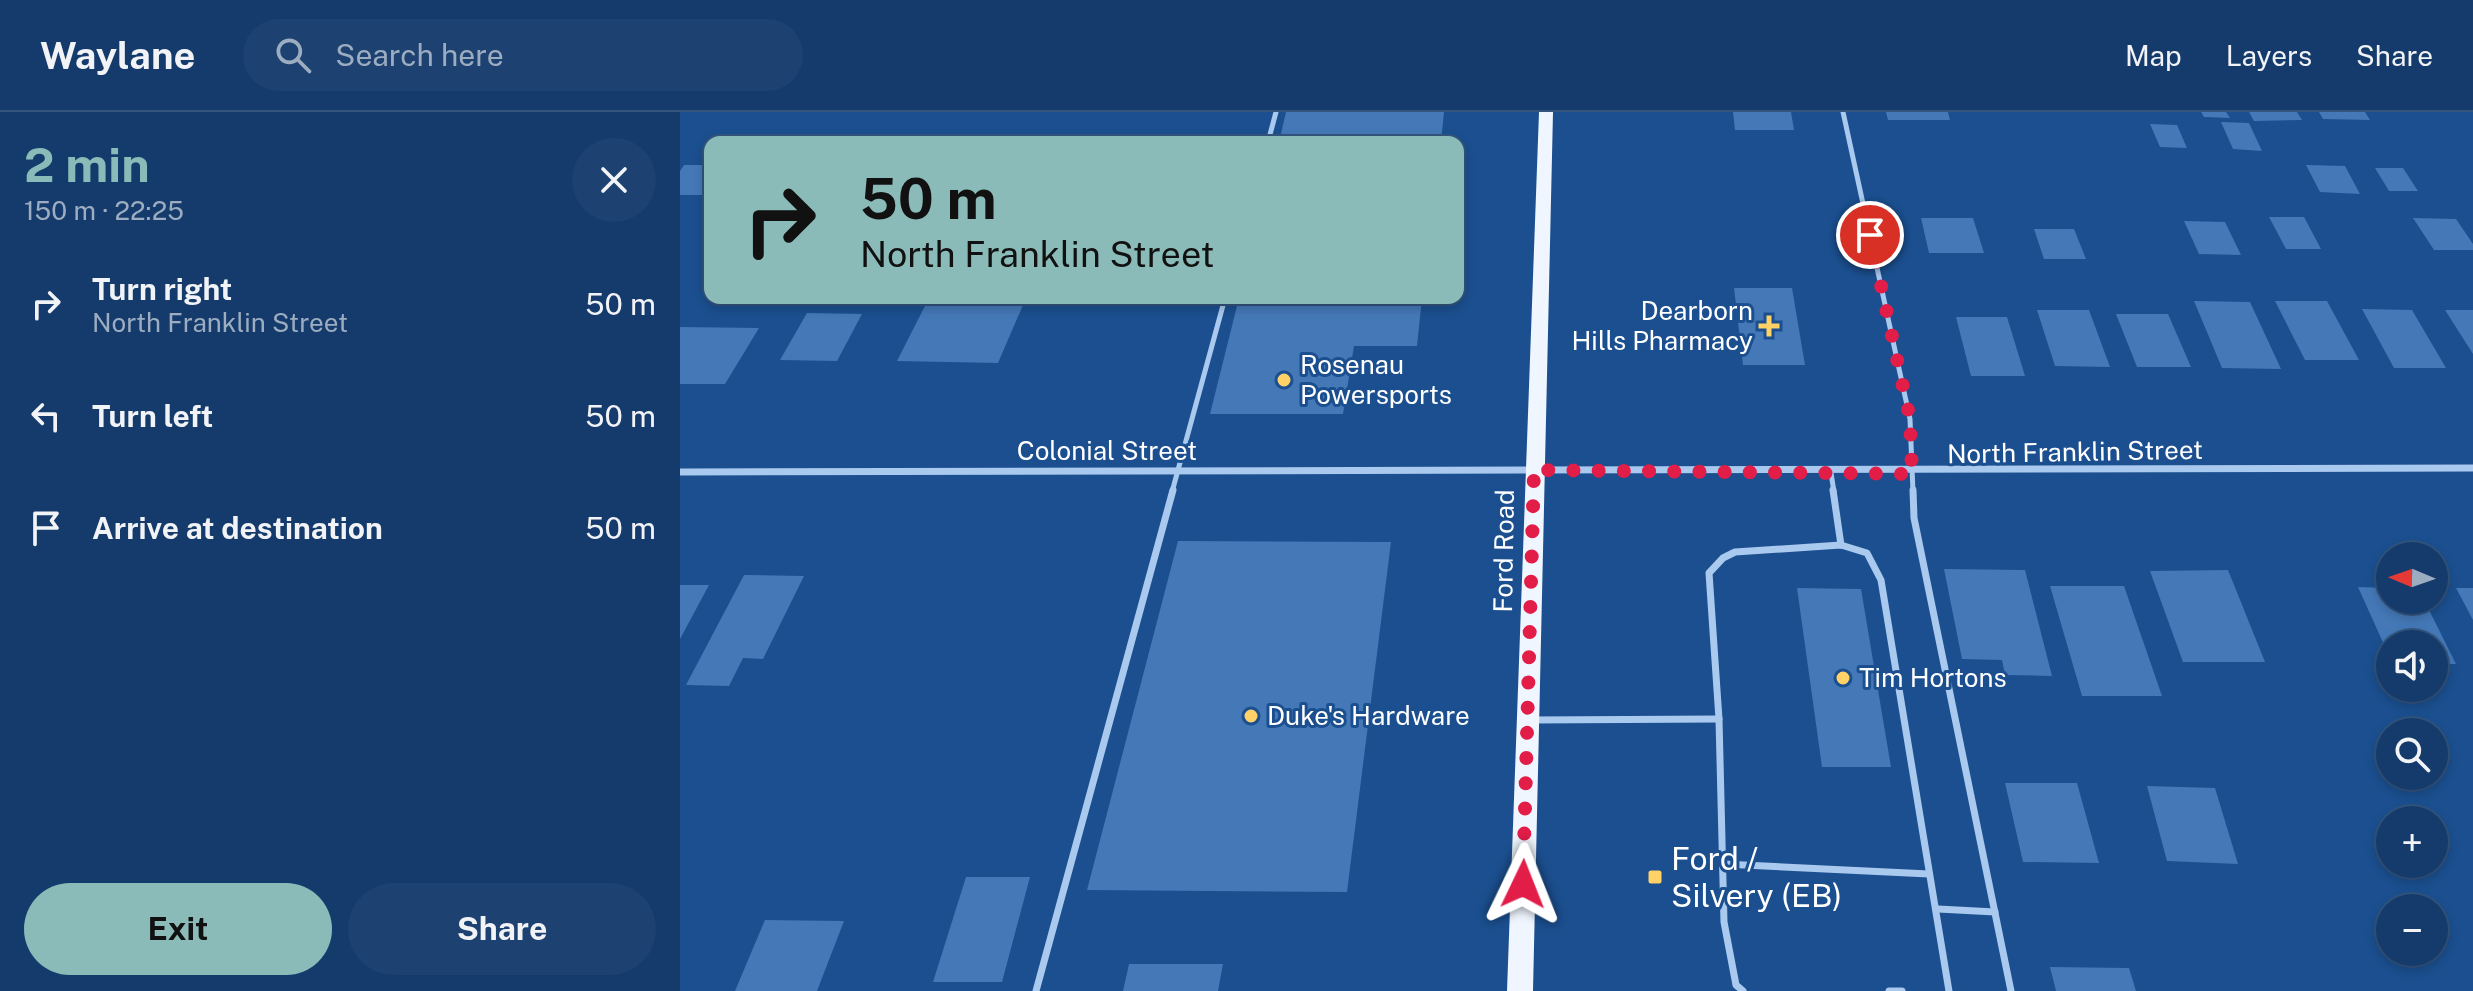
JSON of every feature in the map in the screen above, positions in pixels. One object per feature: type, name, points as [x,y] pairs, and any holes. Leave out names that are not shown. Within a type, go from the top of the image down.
[{"type":"main road","name":"Ford Road","points":[[1520,991],[1546,112]]},
{"type":"street","name":"North Franklin Street","points":[[1534,470],[1912,474],[2473,468]]},
{"type":"street","name":"Colonial Street","points":[[680,472],[1534,470]]},
{"type":"lane","points":[[1270,136],[1276,112]]},
{"type":"lane","points":[[1843,112],[1910,419],[1914,518],[2011,991]]},
{"type":"lane","points":[[1036,991],[1223,304]]},
{"type":"lane","points":[[1831,473],[1841,545]]},
{"type":"lane","points":[[1743,991],[1736,985],[1724,922],[1719,719],[1709,573],[1723,558],[1735,552],[1841,545],[1867,553],[1881,580],[1929,874],[1938,909],[1949,991]]},
{"type":"lane","points":[[1529,720],[1719,719]]},
{"type":"lane","points":[[1723,864],[1929,874]]},
{"type":"lane","points":[[1938,909],[1995,912]]},
{"type":"lane","points":[[1889,991],[1902,991]]},
{"type":"building","points":[[1286,112],[1444,112],[1442,136],[1280,136]]},
{"type":"building","points":[[1733,112],[1791,112],[1794,130],[1735,130]]},
{"type":"building","points":[[1886,112],[1948,112],[1950,120],[1888,120]]},
{"type":"building","points":[[2201,112],[2226,112],[2230,118],[2204,117]]},
{"type":"building","points":[[2249,112],[2297,112],[2302,120],[2254,121]]},
{"type":"building","points":[[2319,112],[2365,112],[2370,120],[2323,119]]},
{"type":"building","points":[[2221,122],[2249,123],[2262,151],[2233,149]]},
{"type":"building","points":[[2150,124],[2177,125],[2187,148],[2160,147]]},
{"type":"building","points":[[684,165],[704,165],[704,195],[680,195],[680,171]]},
{"type":"building","points":[[2306,165],[2345,166],[2360,194],[2320,192]]},
{"type":"building","points":[[2375,168],[2403,168],[2418,191],[2389,191]]},
{"type":"building","points":[[2269,217],[2304,217],[2321,249],[2286,249]]},
{"type":"building","points":[[1921,218],[1973,218],[1984,253],[1929,253]]},
{"type":"building","points":[[2413,218],[2456,219],[2473,244],[2473,250],[2434,250]]},
{"type":"building","points":[[2184,221],[2225,222],[2241,255],[2199,254]]},
{"type":"building","points":[[2034,229],[2074,229],[2086,259],[2044,259]]},
{"type":"building","name":"Dearborn Hills Pharmacy","points":[[1734,288],[1792,288],[1805,365],[1743,365]]},
{"type":"building","points":[[2194,301],[2250,302],[2281,369],[2222,368]]},
{"type":"building","points":[[2275,301],[2327,301],[2359,360],[2305,360]]},
{"type":"building","points":[[926,304],[1023,304],[998,363],[897,361]]},
{"type":"building","name":"Rosenau Powersports","points":[[1238,304],[1421,304],[1417,346],[1354,346],[1343,414],[1210,414]]},
{"type":"building","points":[[2362,309],[2412,310],[2446,368],[2394,368]]},
{"type":"building","points":[[2037,310],[2089,310],[2110,367],[2055,366]]},
{"type":"building","points":[[2445,310],[2473,310],[2473,354]]},
{"type":"building","points":[[807,313],[862,314],[837,361],[780,360]]},
{"type":"building","points":[[2116,314],[2168,314],[2191,367],[2137,367]]},
{"type":"building","points":[[1956,317],[2007,317],[2025,376],[1971,376]]},
{"type":"building","points":[[680,327],[759,328],[725,384],[680,384]]},
{"type":"building","name":"Duke's Hardware","points":[[1178,541],[1391,542],[1347,892],[1087,890]]},
{"type":"building","points":[[1944,569],[2025,570],[2052,676],[2005,675],[2002,660],[1962,659]]},
{"type":"building","points":[[2228,570],[2265,662],[2183,662],[2150,571]]},
{"type":"building","points":[[744,575],[804,576],[763,659],[743,658],[729,686],[686,685]]},
{"type":"building","points":[[680,585],[709,585],[680,639]]},
{"type":"building","points":[[2050,586],[2124,586],[2162,696],[2082,696]]},
{"type":"building","points":[[2358,587],[2376,588],[2376,614],[2431,614],[2439,630],[2377,630]]},
{"type":"building","name":"Tim Hortons","points":[[1797,588],[1861,589],[1891,767],[1822,767]]},
{"type":"building","points":[[2456,588],[2473,588],[2473,620]]},
{"type":"building","points":[[2448,648],[2456,664],[2448,664]]},
{"type":"building","points":[[2005,783],[2077,783],[2099,863],[2023,862]]},
{"type":"building","points":[[2147,786],[2215,788],[2238,864],[2167,861]]},
{"type":"building","points":[[966,877],[1030,877],[1002,982],[933,982]]},
{"type":"building","points":[[765,920],[844,921],[817,991],[735,991]]},
{"type":"building","points":[[1129,964],[1223,964],[1218,991],[1123,991]]},
{"type":"building","points":[[2050,967],[2129,968],[2136,991],[2056,991]]},
{"type":"place","name":"Dearborn Hills Pharmacy","points":[[1769,326]]},
{"type":"place","name":"Rosenau Powersports","points":[[1284,380]]},
{"type":"place","name":"Tim Hortons","points":[[1843,678]]},
{"type":"place","name":"Duke's Hardware","points":[[1251,716]]},
{"type":"place","name":"Ford / Silvery (EB)","points":[[1655,877]]},
{"type":"route","points":[[1523,884],[1534,470],[1912,474],[1910,419],[1870,235]]}]
